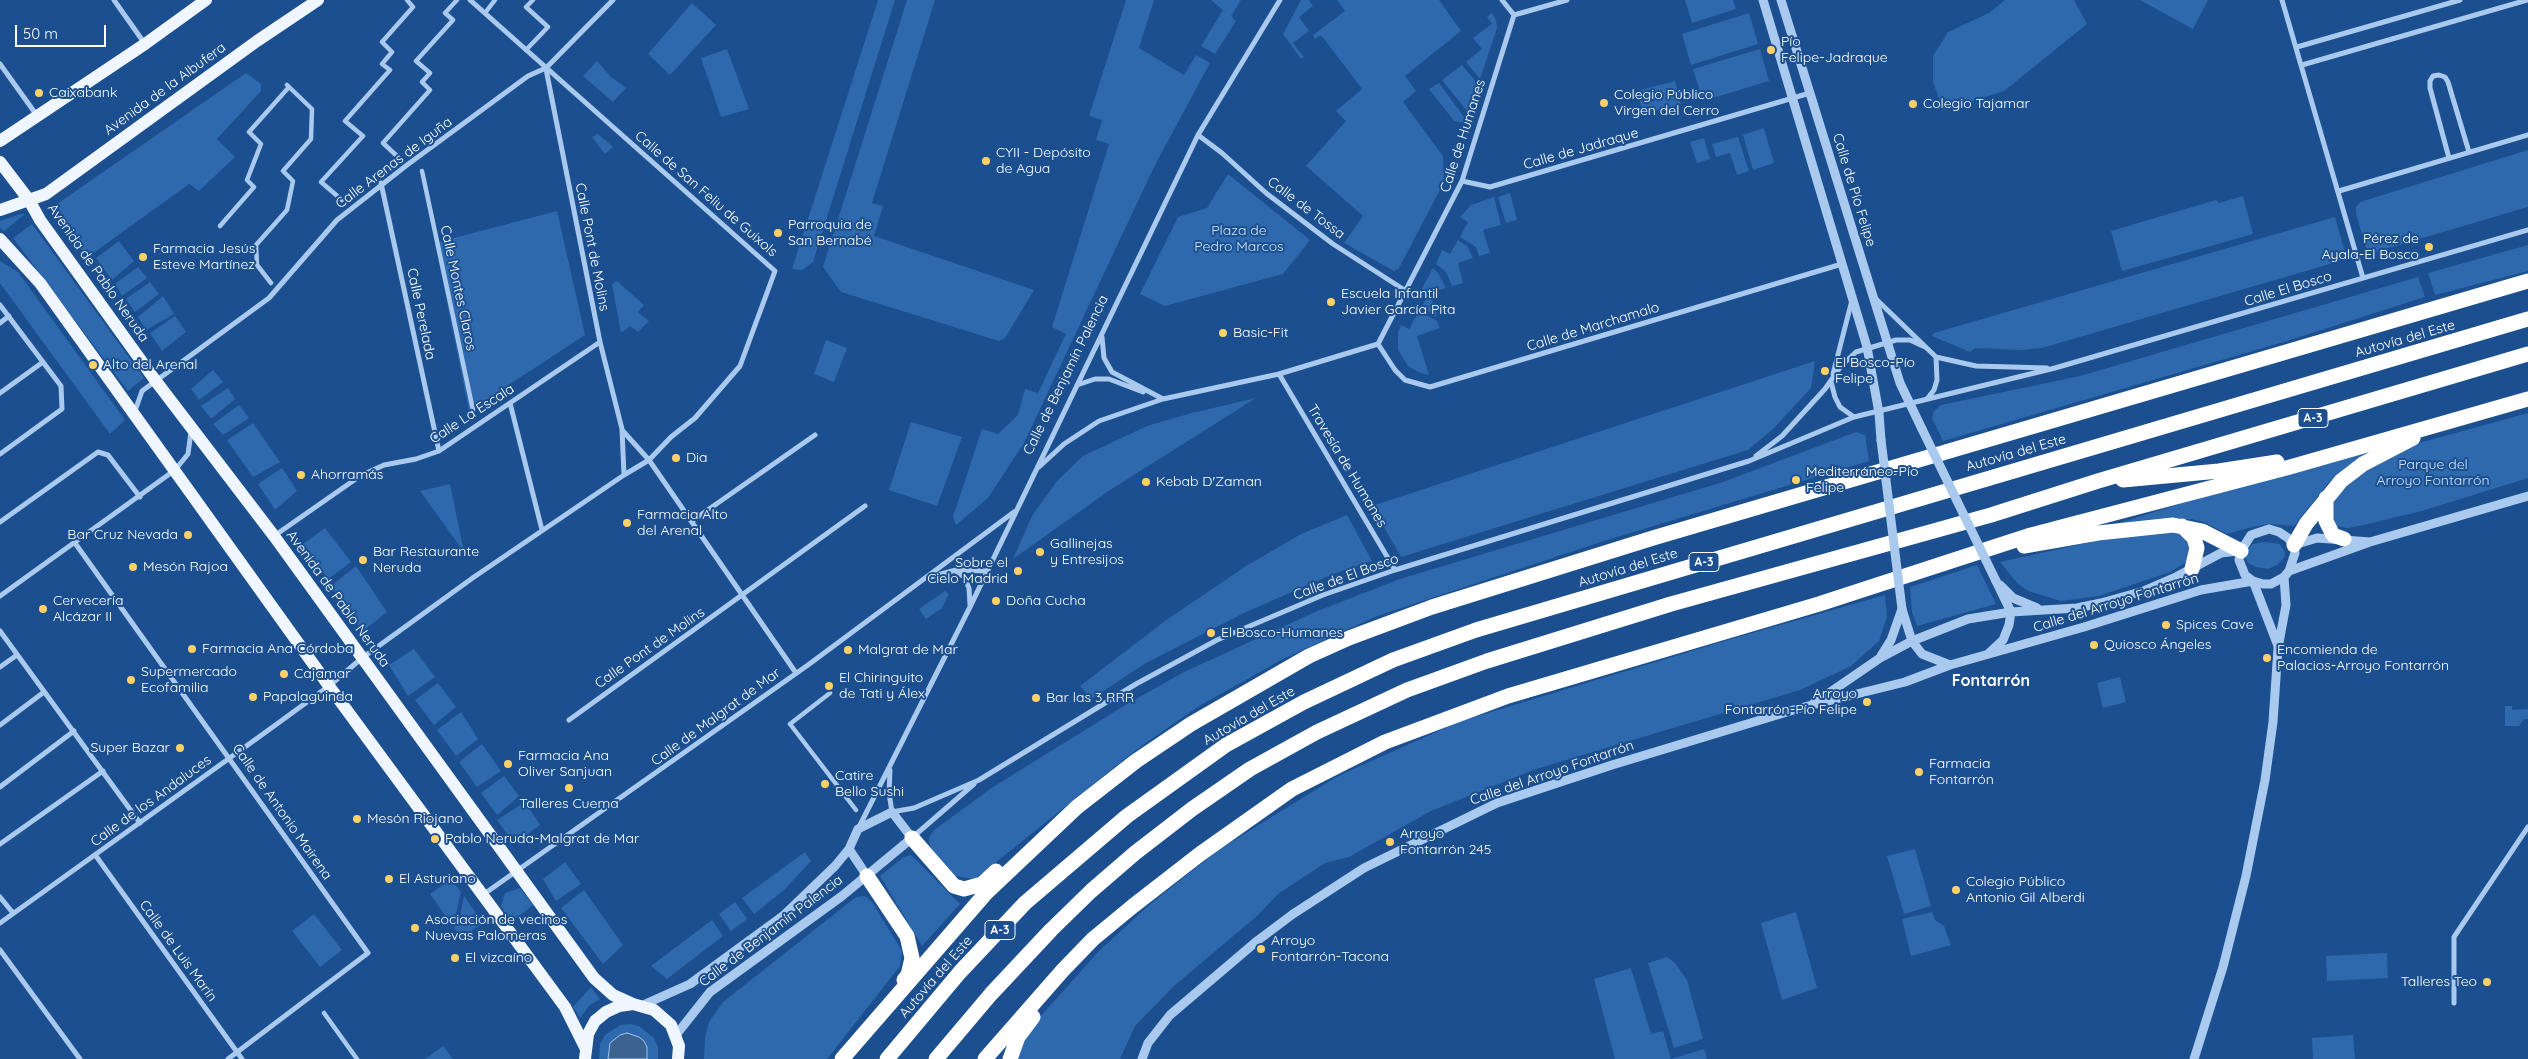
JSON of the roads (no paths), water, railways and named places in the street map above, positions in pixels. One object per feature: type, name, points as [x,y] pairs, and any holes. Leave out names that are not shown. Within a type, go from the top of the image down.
[{"type":"highway","points":[[912,838],[954,886],[964,889],[982,884],[1014,855],[1077,806],[1136,761],[1191,724],[1309,656],[1348,638],[1432,607],[1653,538],[2528,282]]},
{"type":"highway","name":"Autovía del Este","points":[[887,1059],[960,972],[1025,903],[1128,816],[1226,745],[1304,702],[1393,660],[1476,630],[2528,319]]},
{"type":"highway","name":"A-3","points":[[936,1059],[991,994],[1051,930],[1135,852],[1192,809],[1250,770],[1317,732],[1407,690],[1487,661],[1671,604],[1991,515],[2098,481],[2528,354]]},
{"type":"highway","points":[[985,1059],[1031,1004],[1093,939],[1200,854],[1292,789],[1386,742],[1508,696],[1928,570],[2031,535],[2290,467],[2528,399]]},
{"type":"highway","points":[[2294,545],[2306,524],[2341,481],[2363,464],[2444,422]]},
{"type":"highway","points":[[2098,481],[2219,471],[2362,446]]},
{"type":"highway","points":[[2326,498],[2326,521],[2333,535],[2344,539]]},
{"type":"highway","points":[[1928,570],[2032,544],[2162,524],[2202,531],[2240,551]]},
{"type":"highway","points":[[2182,526],[2194,538],[2197,548],[2192,569]]},
{"type":"highway","points":[[842,1059],[986,893],[1077,806]]},
{"type":"highway","points":[[842,1059],[908,975],[912,958],[907,936],[867,876]]},
{"type":"highway","points":[[1010,1059],[1018,1037],[1093,939]]},
{"type":"main road","points":[[0,141],[145,44],[206,0]]},
{"type":"main road","name":"Avenida de la Albufera","points":[[29,200],[46,194],[257,41],[318,0]]},
{"type":"main road","name":"Avenida de Pablo Neruda","points":[[0,162],[29,200],[40,220],[155,380],[274,536],[516,874],[594,978],[613,995],[664,1016],[679,1050]]},
{"type":"main road","name":"Avenida de Pablo Neruda","points":[[0,210],[29,200]]},
{"type":"main road","points":[[0,239],[40,283],[330,686],[565,1007],[585,1053]]},
{"type":"main road","points":[[585,1053],[588,1034],[595,1021],[612,1009],[638,1005]]},
{"type":"street","points":[[114,0],[145,44]]},
{"type":"street","points":[[342,200],[321,182],[363,136],[345,121],[390,70],[382,64],[392,52],[382,42],[413,7],[407,0]]},
{"type":"street","points":[[398,157],[383,143],[430,90],[422,82],[430,73],[416,61],[453,20],[445,14],[457,0]]},
{"type":"street","name":"Calle de San Feliu de Guixols","points":[[470,0],[775,271],[740,366],[695,418],[671,437],[649,460],[624,474]]},
{"type":"street","points":[[484,13],[495,0]]},
{"type":"street","points":[[526,50],[548,27],[526,7],[533,0]]},
{"type":"street","name":"Calle Arenas de Iguña","points":[[135,414],[142,391],[268,298],[337,220],[381,183],[528,76],[546,68],[613,0]]},
{"type":"street","name":"Calle de Benjamín Palencia","points":[[638,1005],[690,984],[783,916],[836,866],[849,849],[970,607],[1198,135],[1280,0]]},
{"type":"street","points":[[1502,0],[1514,15],[1567,0]]},
{"type":"street","points":[[1762,0],[1867,347],[1879,413],[1902,609],[1912,641],[1922,654],[1950,665]]},
{"type":"street","name":"Calle de Pío Felipe","points":[[1782,0],[1900,383],[1996,581]]},
{"type":"street","points":[[2282,0],[2363,278]]},
{"type":"street","points":[[2296,47],[2460,0]]},
{"type":"street","points":[[2302,65],[2527,0]]},
{"type":"street","name":"Calle de Humanes","points":[[1378,344],[1462,181],[1514,15]]},
{"type":"street","points":[[0,64],[38,117]]},
{"type":"street","name":"Calle Pont de Molins","points":[[546,68],[600,342],[622,429],[624,474]]},
{"type":"street","points":[[2449,158],[2430,88],[2430,81],[2433,76],[2439,74],[2445,76],[2448,82],[2469,152]]},
{"type":"street","points":[[220,226],[254,187],[247,180],[261,144],[249,132],[288,86],[312,109],[311,139],[283,171],[293,181],[287,210],[256,245],[257,265],[271,283]]},
{"type":"street","points":[[1792,98],[1810,93]]},
{"type":"street","name":"Calle de Jadraque","points":[[1462,181],[1490,187],[1792,98]]},
{"type":"street","name":"Calle de Tossa","points":[[1198,135],[1280,204],[1332,244],[1406,291]]},
{"type":"street","points":[[2339,191],[2528,135]]},
{"type":"street","name":"Calle Montes Claros","points":[[422,171],[473,410]]},
{"type":"street","name":"Calle Perelada","points":[[381,183],[439,450]]},
{"type":"street","name":"Calle El Bosco","points":[[1927,399],[1974,390],[2055,368],[2528,230]]},
{"type":"street","name":"Calle de Marchamalo","points":[[1378,344],[1395,370],[1405,380],[1430,387],[1842,264]]},
{"type":"street","name":"Calle de Pío Felipe","points":[[1872,295],[1936,357]]},
{"type":"street","points":[[1852,300],[1842,345],[1830,382],[1840,407],[1854,417],[1879,413],[1927,399],[1934,390],[1937,380],[1936,357]]},
{"type":"street","points":[[0,305],[61,386],[62,409],[0,454]]},
{"type":"street","points":[[0,322],[9,316]]},
{"type":"street","points":[[1101,336],[1104,358],[1112,372],[1163,399]]},
{"type":"street","name":"Calle de Pío Felipe","points":[[1830,382],[1840,366],[1856,352],[1867,347],[1887,342],[1910,340],[1925,347]]},
{"type":"street","name":"Calle La Escala","points":[[274,536],[360,476],[384,466],[416,459],[439,450],[600,342]]},
{"type":"street","points":[[1037,469],[1064,444],[1099,421],[1163,399],[1279,374],[1378,344]]},
{"type":"street","name":"Calle El Bosco","points":[[1936,357],[1976,366],[2009,369],[2055,368]]},
{"type":"street","points":[[0,393],[43,362]]},
{"type":"street","name":"Travesía de Humanes","points":[[1279,374],[1395,570]]},
{"type":"street","points":[[1078,385],[1095,379],[1108,380],[1163,399]]},
{"type":"street","name":"Calle de El Bosco","points":[[1749,461],[1782,436],[1830,382]]},
{"type":"street","points":[[510,403],[542,530]]},
{"type":"street","name":"Calle de El Bosco","points":[[892,812],[914,808],[979,780],[1136,684],[1217,640],[1323,595],[1395,570],[1749,461],[1854,417]]},
{"type":"street","points":[[0,596],[175,470],[184,461],[191,447],[192,434],[189,425]]},
{"type":"street","name":"Calle Pont de Molins","points":[[622,429],[649,460],[744,595],[796,673]]},
{"type":"street","points":[[692,521],[815,435]]},
{"type":"street","points":[[0,522],[98,452],[108,455],[140,497]]},
{"type":"street","points":[[362,658],[624,474]]},
{"type":"street","points":[[2253,581],[2271,584],[2287,574],[2370,542],[2528,496]]},
{"type":"street","name":"Calle Pont de Molins","points":[[569,720],[865,506]]},
{"type":"street","name":"Calle de Malgrat de Mar","points":[[483,895],[516,874],[928,578],[1016,510]]},
{"type":"street","points":[[2194,1059],[2223,967],[2246,876],[2265,780],[2273,722],[2278,648],[2286,605],[2287,574],[2295,553],[2294,545],[2279,532],[2269,529],[2252,535],[2240,551],[2239,560],[2242,568],[2253,581],[2278,648]]},
{"type":"street","points":[[2294,545],[2317,538],[2370,542]]},
{"type":"street","name":"Calle de Antonio Mairena","points":[[75,543],[368,953],[228,1059]]},
{"type":"street","name":"Calle del Arroyo Fontarrón","points":[[1811,705],[1880,658],[1912,641],[1968,619],[2011,612],[2045,611],[2102,603],[2144,591],[2192,569],[2221,553],[2240,551]]},
{"type":"street","points":[[956,570],[964,577],[969,588],[970,607]]},
{"type":"street","points":[[928,578],[956,570],[987,571]]},
{"type":"street","points":[[1996,581],[2013,598],[2045,611]]},
{"type":"street","points":[[1996,581],[2011,612]]},
{"type":"street","name":"Calle del Arroyo Fontarrón","points":[[1142,1059],[1160,1026],[1189,998],[1257,941],[1319,897],[1388,855],[1497,803],[1612,765],[1811,705],[1833,702],[1905,682],[1950,665],[2084,628],[2201,590],[2253,581]]},
{"type":"street","name":"Calle del Arroyo Fontarrón","points":[[1880,658],[1891,640],[1902,609]]},
{"type":"street","name":"Calle del Arroyo Fontarrón","points":[[1987,654],[2003,640],[2009,629],[2011,612]]},
{"type":"street","points":[[0,631],[140,823]]},
{"type":"street","points":[[0,667],[17,655]]},
{"type":"street","name":"Calle de los Andaluces","points":[[0,923],[96,856],[330,686],[362,658]]},
{"type":"street","points":[[0,725],[44,692]]},
{"type":"street","points":[[830,693],[790,724],[856,810]]},
{"type":"street","points":[[0,787],[74,731]]},
{"type":"street","name":"Calle de Benjamín Palencia","points":[[890,770],[889,793],[892,812]]},
{"type":"street","points":[[0,844],[103,771]]},
{"type":"street","name":"Calle de El Bosco","points":[[912,838],[979,780]]},
{"type":"street","points":[[858,829],[892,812],[912,838]]},
{"type":"street","points":[[2454,1002],[2454,937],[2528,827]]},
{"type":"street","name":"Calle de Benjamín Palencia","points":[[679,1050],[710,992],[867,876],[912,838]]},
{"type":"street","points":[[849,849],[867,876]]},
{"type":"street","name":"Calle de Luis Marín","points":[[96,856],[242,1059]]},
{"type":"street","points":[[0,897],[13,913]]},
{"type":"street","points":[[0,950],[80,1059]]},
{"type":"street","points":[[324,1013],[357,1059]]},
{"type":"place","name":"Pío Felipe-Jadraque","points":[[1771,50]]},
{"type":"place","name":"Caixabank","points":[[39,93]]},
{"type":"place","name":"Colegio Público Virgen del Cerro","points":[[1604,103]]},
{"type":"place","name":"Colegio Tajamar","points":[[1913,104]]},
{"type":"place","name":"CYII - Depósito de Agua","points":[[986,161]]},
{"type":"place","name":"Parroquia de San Bernabé","points":[[778,233]]},
{"type":"place","name":"Pérez de Ayala-El Bosco","points":[[2429,247]]},
{"type":"place","name":"Farmacia Jesús Esteve Martínez","points":[[143,257]]},
{"type":"place","name":"Escuela Infantil Javier García Pita","points":[[1331,302]]},
{"type":"place","name":"Basic-Fit","points":[[1223,333]]},
{"type":"place","name":"Alto del Arenal","points":[[93,365]]},
{"type":"place","name":"El Bosco-Pío Felipe","points":[[1825,371]]},
{"type":"place","name":"Dia","points":[[676,458]]},
{"type":"place","name":"Ahorramás","points":[[301,475]]},
{"type":"place","name":"Mediterráneo-Pío Felipe","points":[[1796,480]]},
{"type":"place","name":"Kebab D'Zaman","points":[[1146,482]]},
{"type":"place","name":"Farmacia Alto del Arenal","points":[[627,523]]},
{"type":"place","name":"Bar Cruz Nevada","points":[[188,535]]},
{"type":"place","name":"Gallinejas y Entresijos","points":[[1040,552]]},
{"type":"place","name":"Bar Restaurante Neruda","points":[[363,560]]},
{"type":"place","name":"Mesón Rajoa","points":[[133,567]]},
{"type":"place","name":"Sobre el Cielo Madrid","points":[[1018,571]]},
{"type":"place","name":"Doña Cucha","points":[[996,601]]},
{"type":"place","name":"Cervecería Alcázar II","points":[[43,609]]},
{"type":"place","name":"Spices Cave","points":[[2166,625]]},
{"type":"place","name":"El Bosco-Humanes","points":[[1211,633]]},
{"type":"place","name":"Quiosco Ángeles","points":[[2094,645]]},
{"type":"place","name":"Farmacia Ana Córdoba","points":[[192,649]]},
{"type":"place","name":"Malgrat de Mar","points":[[848,650]]},
{"type":"place","name":"Encomienda de Palacios-Arroyo Fontarrón","points":[[2267,658]]},
{"type":"place","name":"Cajamar","points":[[284,674]]},
{"type":"place","name":"Supermercado Ecofamilia","points":[[131,680]]},
{"type":"place","name":"El Chiringuito de Tati y Álex","points":[[829,686]]},
{"type":"place","name":"Papalaguinda","points":[[253,697]]},
{"type":"place","name":"Bar las 3 RRR","points":[[1036,698]]},
{"type":"place","name":"Arroyo Fontarrón-Pío Felipe","points":[[1867,702]]},
{"type":"place","name":"Super Bazar","points":[[180,748]]},
{"type":"place","name":"Farmacia Ana Oliver Sanjuan","points":[[508,764]]},
{"type":"place","name":"Farmacia Fontarrón","points":[[1919,772]]},
{"type":"place","name":"Catire Bello Sushi","points":[[825,784]]},
{"type":"place","name":"Talleres Cuema","points":[[569,788]]},
{"type":"place","name":"Mesón Riojano","points":[[357,819]]},
{"type":"place","name":"Pablo Neruda-Malgrat de Mar","points":[[435,839]]},
{"type":"place","name":"Arroyo Fontarrón 245","points":[[1390,842]]},
{"type":"place","name":"El Asturiano","points":[[389,879]]},
{"type":"place","name":"Colegio Público Antonio Gil Alberdi","points":[[1956,890]]},
{"type":"place","name":"Asociación de vecinos Nuevas Palomeras","points":[[415,928]]},
{"type":"place","name":"Arroyo Fontarrón-Tacona","points":[[1261,949]]},
{"type":"place","name":"El vizcaíno","points":[[455,958]]},
{"type":"place","name":"Talleres Teo","points":[[2487,982]]},
{"type":"district","name":"Fontarrón","points":[[1991,681]]},
{"type":"park label","name":"Plaza de Pedro Marcos","points":[[1239,240]]},
{"type":"park label","name":"Parque del Arroyo Fontarrón","points":[[2433,474]]}]
